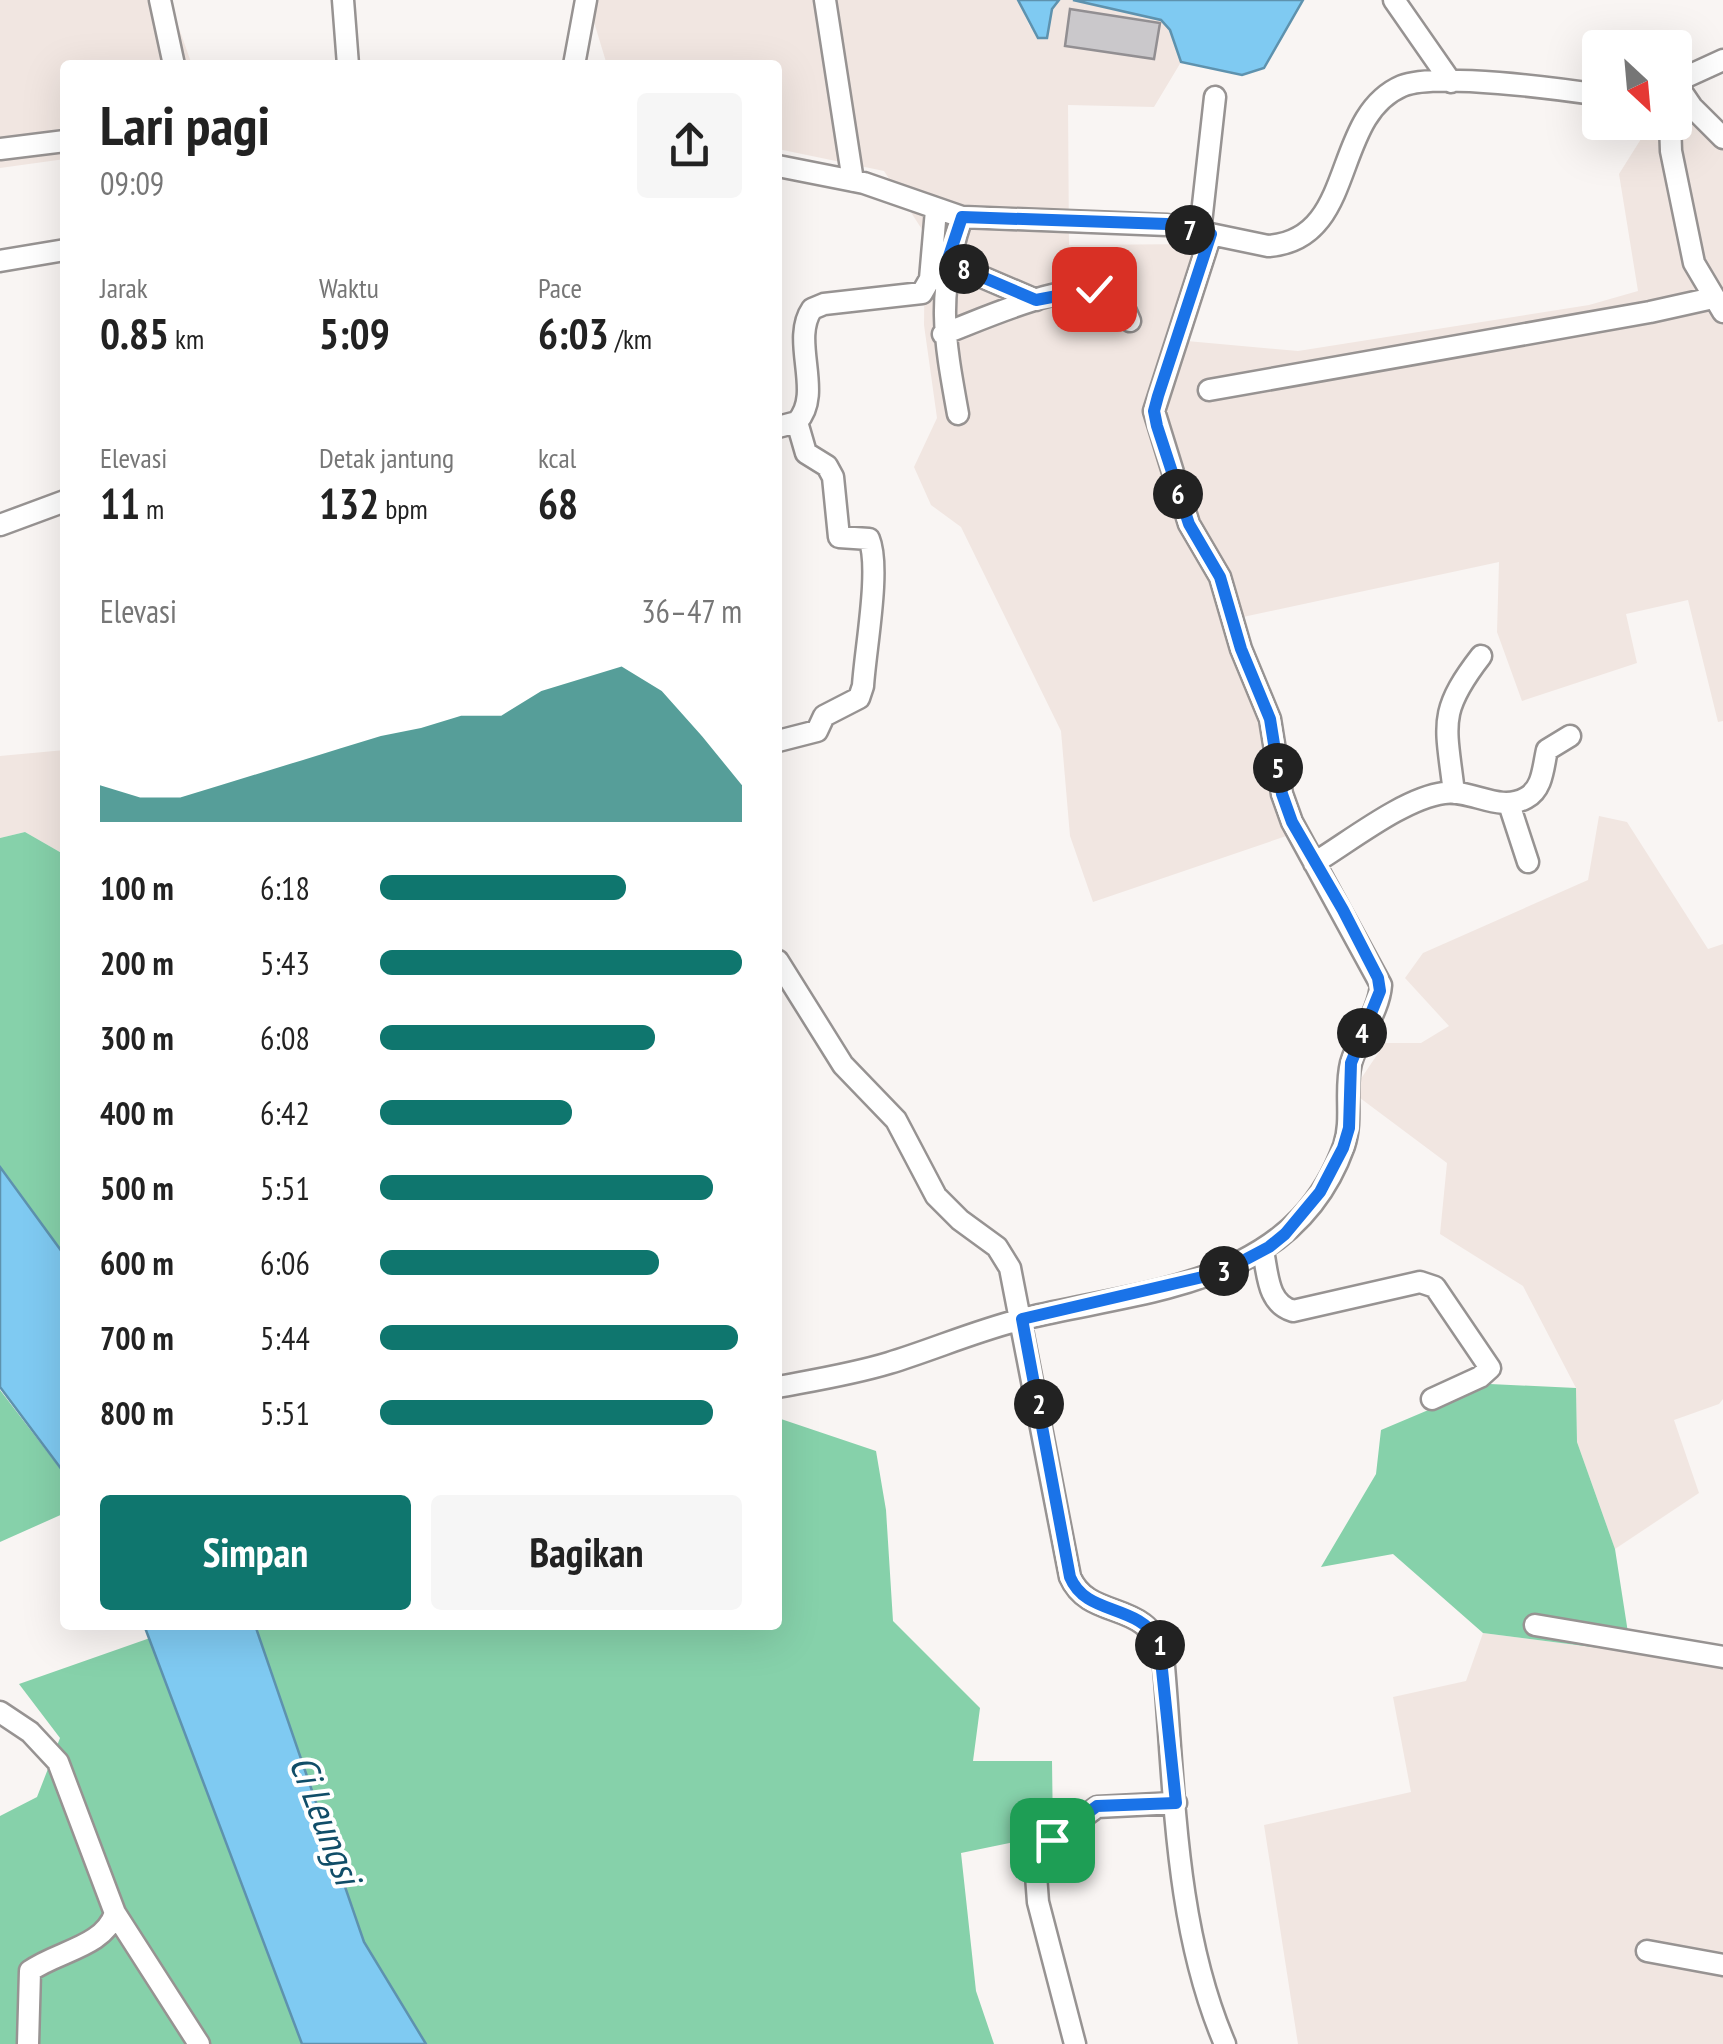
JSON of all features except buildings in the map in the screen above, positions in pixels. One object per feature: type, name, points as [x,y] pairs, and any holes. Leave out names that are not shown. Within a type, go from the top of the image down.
[{"type":"street","points":[[160,0],[173,60]]},
{"type":"street","points":[[343,0],[348,60]]},
{"type":"street","points":[[575,60],[586,0]]},
{"type":"street","points":[[825,0],[854,181]]},
{"type":"street","points":[[1394,0],[1451,82]]},
{"type":"street","points":[[1692,82],[1723,60]]},
{"type":"street","points":[[782,167],[854,181],[962,217],[1167,224],[1268,246],[1300,240],[1313,231],[1324,215],[1368,116],[1379,102],[1401,87],[1416,82],[1451,82],[1582,93]]},
{"type":"street","points":[[782,1386],[875,1367],[1022,1319],[1220,1273],[1263,1251],[1301,1217],[1320,1192],[1343,1148],[1349,1128],[1351,1063],[1380,991],[1378,978],[1292,822],[1282,794],[1270,719],[1241,649],[1220,577],[1189,524],[1154,411],[1206,233],[1215,97]]},
{"type":"street","points":[[1692,107],[1723,138]]},
{"type":"street","points":[[1209,390],[1650,312],[1718,305],[1694,264],[1671,140]]},
{"type":"street","points":[[0,149],[60,142]]},
{"type":"street","points":[[782,740],[818,730],[824,716],[859,698],[864,686],[872,598],[872,548],[868,539],[839,537],[833,477],[826,466],[806,453],[787,424],[806,405],[807,316],[824,304],[922,293],[930,279],[936,210]]},
{"type":"street","points":[[958,414],[943,334],[947,262],[962,217]]},
{"type":"street","points":[[0,261],[60,251]]},
{"type":"street","points":[[947,262],[1036,300]]},
{"type":"street","points":[[943,334],[1036,300],[1070,292],[1104,290],[1120,298],[1130,321]]},
{"type":"street","points":[[0,525],[60,502]]},
{"type":"street","points":[[1454,793],[1447,737],[1451,699],[1482,656]]},
{"type":"street","points":[[1314,863],[1408,806],[1454,793],[1508,804],[1534,793],[1547,750],[1570,736]]},
{"type":"street","points":[[1508,804],[1528,862]]},
{"type":"street","points":[[782,966],[844,1066],[896,1120],[944,1206],[1004,1255],[1022,1319],[1070,1577],[1086,1597],[1145,1622],[1159,1641],[1195,1954],[1225,2044]]},
{"type":"street","points":[[1263,1251],[1272,1298],[1292,1311],[1420,1282],[1435,1287],[1490,1368],[1480,1378],[1432,1400]]},
{"type":"street","points":[[1535,1625],[1723,1656]]},
{"type":"street","points":[[0,1712],[30,1732],[58,1762],[115,1913],[199,2044]]},
{"type":"street","points":[[1076,2044],[1038,1902],[1036,1876],[1045,1852],[1052,1840],[1097,1806],[1176,1803]]},
{"type":"street","points":[[28,2044],[30,1971],[110,1928],[115,1913]]},
{"type":"street","points":[[1647,1950],[1723,1965]]},
{"type":"shaded area","points":[[0,0],[169,0],[190,60],[60,60],[60,160],[0,168]]},
{"type":"shaded area","points":[[592,0],[1018,0],[1030,27],[1059,0],[1073,0],[1161,20],[1170,30],[1181,62],[1154,107],[1068,105],[1069,245],[1197,244],[1189,294],[1165,339],[1298,351],[1589,305],[1638,291],[1619,174],[1640,140],[1692,140],[1692,118],[1698,129],[1723,149],[1723,721],[1718,722],[1688,600],[1626,614],[1637,663],[1522,701],[1497,632],[1499,562],[1229,620],[1298,832],[1093,902],[1070,836],[1061,731],[961,527],[931,505],[914,467],[937,418],[924,325],[925,234],[884,171],[782,150],[782,60],[605,60],[590,9]]},
{"type":"shaded area","points":[[60,750],[60,852],[25,832],[0,838],[0,756]]},
{"type":"shaded area","points":[[1599,816],[1627,822],[1708,949],[1723,944],[1723,1399],[1719,1404],[1674,1420],[1699,1493],[1615,1549],[1577,1442],[1576,1388],[1523,1286],[1440,1234],[1447,1163],[1352,1092],[1385,1043],[1421,1043],[1449,1026],[1405,978],[1423,953],[1588,880]]},
{"type":"shaded area","points":[[1483,1633],[1723,1664],[1723,2044],[1298,2044],[1264,1825],[1411,1792],[1393,1697],[1466,1681]]},
{"type":"green space","points":[[25,832],[60,852],[60,1249],[0,1167],[0,838]]},
{"type":"green space","points":[[1490,1384],[1576,1388],[1577,1442],[1615,1549],[1631,1652],[1483,1633],[1393,1554],[1321,1567],[1376,1474],[1381,1430]]},
{"type":"green space","points":[[0,1390],[60,1468],[60,1515],[0,1542]]},
{"type":"green space","points":[[782,1419],[876,1451],[886,1510],[893,1621],[980,1708],[973,1761],[1052,1761],[1053,1834],[961,1853],[976,1991],[994,2044],[426,2044],[364,1942],[257,1630],[782,1630]]},
{"type":"green space","points":[[150,1638],[302,2044],[0,2044],[0,1816],[37,1797],[60,1738],[19,1684]]},
{"type":"water","points":[[1018,0],[1059,0],[1052,9],[1047,38],[1038,38]]},
{"type":"water","points":[[1073,0],[1303,0],[1264,68],[1242,75],[1181,62],[1170,30],[1161,20]]},
{"type":"water","points":[[0,1167],[60,1249],[60,1467],[0,1387]]},
{"type":"water","points":[[146,1630],[257,1630],[364,1942],[426,2044],[302,2044]]},
{"type":"route","points":[[1052,1840],[1097,1806],[1176,1803],[1159,1641],[1145,1622],[1097,1604],[1073,1586],[1022,1319],[1220,1273],[1285,1234],[1320,1192],[1343,1148],[1349,1128],[1351,1063],[1380,991],[1378,978],[1343,910],[1292,822],[1282,794],[1270,719],[1254,672],[1241,649],[1220,577],[1189,524],[1160,442],[1154,411],[1211,234],[1167,224],[962,217],[947,262],[1036,300],[1094,289]]},
{"type":"water label","name":"Ci Leungsi","points":[[325,1820]]}]
